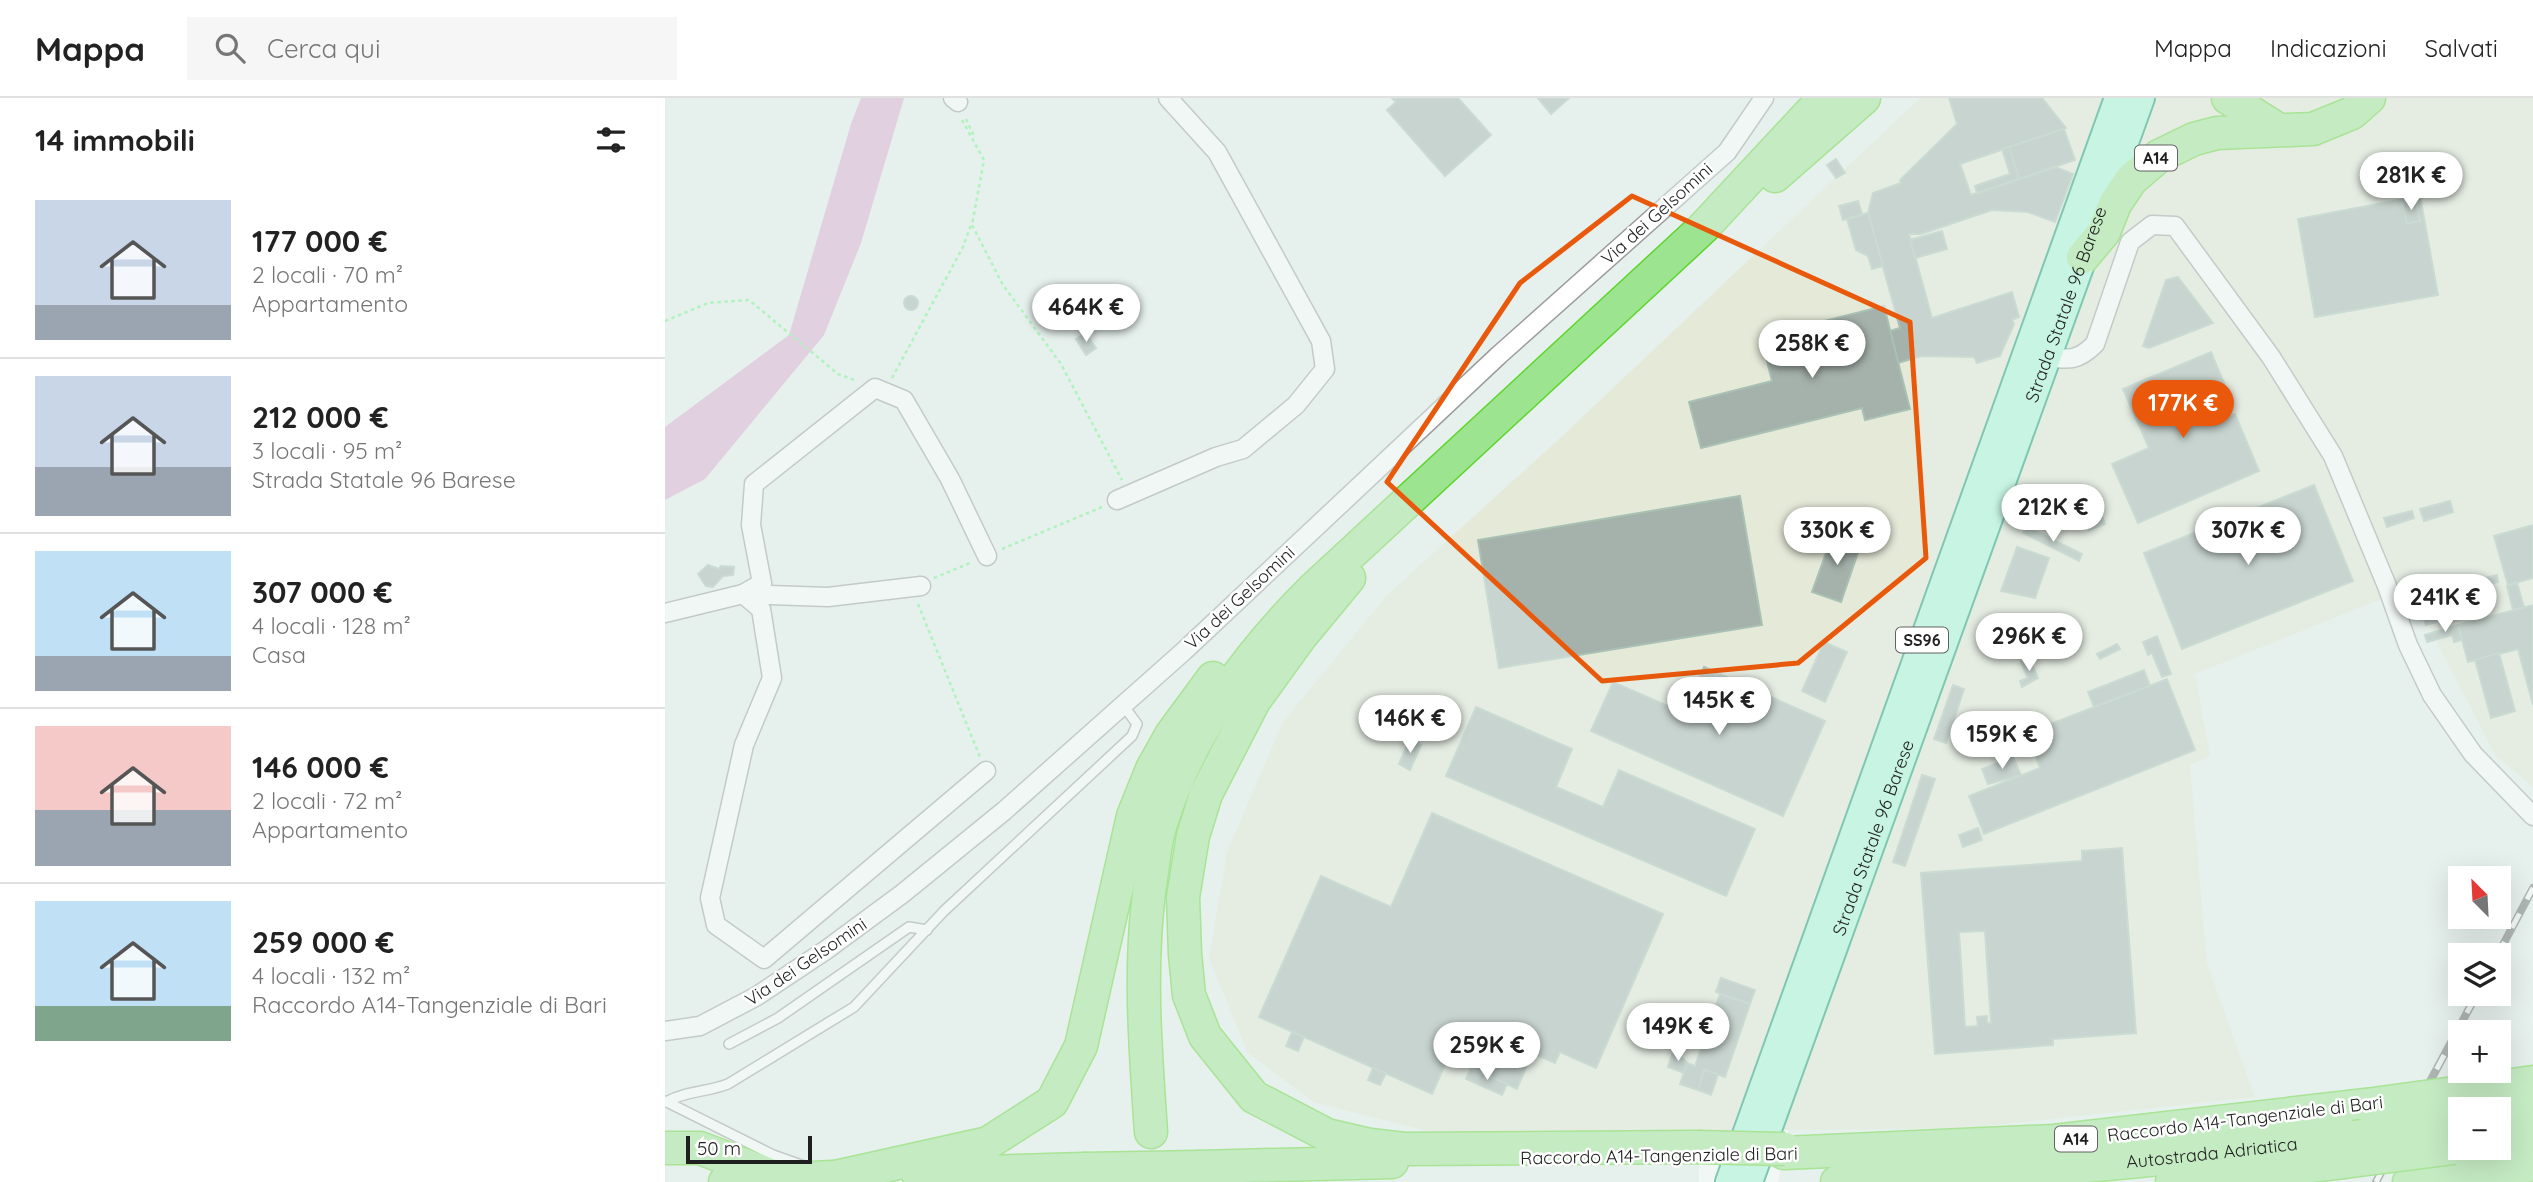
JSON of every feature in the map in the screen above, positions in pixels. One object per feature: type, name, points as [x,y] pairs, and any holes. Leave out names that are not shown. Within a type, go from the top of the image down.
[{"type":"highway","points":[[1745,186],[1782,123],[1802,98]]},
{"type":"highway","points":[[835,1177],[988,1143],[1052,1102],[1081,1046],[1130,827],[1152,769],[1194,700],[1227,662],[1296,606],[1703,228],[1745,186],[1824,98]]},
{"type":"highway","points":[[1703,228],[1791,165],[1864,98]]},
{"type":"highway","points":[[2228,98],[2276,128],[2313,129],[2333,123],[2369,98]]},
{"type":"highway","name":"A14","points":[[2083,257],[2104,232],[2115,204],[2131,180],[2159,156],[2194,139],[2217,133],[2276,128]]},
{"type":"highway","points":[[1392,516],[1356,570],[1269,679],[1239,726],[1206,794],[1193,836],[1183,897],[1189,995],[1205,1036],[1254,1097],[1278,1112],[1327,1135],[1370,1145],[1404,1149],[1698,1151]]},
{"type":"highway","points":[[1151,1132],[1144,1029],[1145,915],[1158,831],[1202,728],[1245,664],[1296,606]]},
{"type":"highway","name":"Raccordo A14-Tangenziale di Bari","points":[[2504,1097],[2533,1082]]},
{"type":"highway","name":"Raccordo A14-Tangenziale di Bari","points":[[725,1182],[1698,1151],[1856,1151],[2054,1141],[2367,1105],[2448,1103]]},
{"type":"highway","name":"A14","points":[[2511,1106],[2533,1112]]},
{"type":"highway","points":[[2511,1140],[2533,1137]]},
{"type":"highway","name":"Autostrada Adriatica","points":[[1837,1182],[2006,1174],[2448,1140]]},
{"type":"highway","name":"Raccordo A14-Tangenziale di Bari","points":[[665,1148],[700,1148],[781,1179]]},
{"type":"highway","name":"Autostrada Adriatica","points":[[2172,1182],[2349,1149]]},
{"type":"highway","points":[[2422,1180],[2533,1165]]},
{"type":"main road","name":"Strada Statale 96 Barese","points":[[1729,1182],[2118,98]]},
{"type":"main road","name":"Strada Statale 96 Barese","points":[[1749,1182],[2141,98]]},
{"type":"street","points":[[1117,500],[1216,457],[1243,449],[1296,405],[1325,369],[1321,341],[1217,152],[1168,98]]},
{"type":"street","name":"Via dei Gelsomini","points":[[665,1031],[700,1026],[728,1014],[826,950],[1004,811],[1123,705],[1489,365],[1727,152],[1764,98]]},
{"type":"street","points":[[2046,357],[2073,361],[2086,354],[2095,344],[2130,242],[2152,225],[2175,226],[2271,357],[2333,456],[2387,586],[2408,645],[2432,695],[2473,754],[2533,816]]},
{"type":"street","points":[[743,594],[762,583],[751,526],[754,484],[876,388],[904,400],[950,479],[987,556]]},
{"type":"street","points":[[665,613],[743,594],[828,597],[921,586]]},
{"type":"street","points":[[743,594],[761,609],[772,678],[744,745],[710,898],[716,925],[764,959],[986,771]]},
{"type":"lane","points":[[666,1101],[677,1095],[706,1092],[728,1084],[836,1019],[868,993],[927,930],[1132,736],[1137,724],[1123,705]]},
{"type":"lane","points":[[729,1044],[778,1018],[909,927],[927,930]]},
{"type":"lane","points":[[666,1101],[772,1155],[835,1177]]},
{"type":"path","points":[[665,321],[708,303],[749,300],[838,374],[885,392],[963,247],[972,222],[984,160],[976,141],[963,126],[958,103]]},
{"type":"path","points":[[972,222],[1003,285],[1061,364],[1123,482],[1117,500],[921,586],[918,606],[986,771]]},
{"type":"highlighted area","points":[[1632,196],[1910,322],[1926,558],[1798,663],[1602,681],[1387,482],[1520,283]]},
{"type":"shaded area","points":[[861,98],[904,98],[861,243],[824,335],[705,479],[665,500],[665,427],[789,335]]},
{"type":"shaded area","points":[[1920,98],[2533,98],[2533,787],[2495,755],[2409,588],[2195,674],[2210,756],[2190,765],[2207,963],[2255,1097],[1969,1128],[1439,1134],[1313,1102],[1247,1052],[1209,958],[1227,852],[1283,722],[1387,595],[1558,440]]},
{"type":"pier","points":[[1788,1130],[1778,1182],[1699,1182],[1698,1131]]},
{"type":"building","points":[[1392,98],[1458,98],[1491,135],[1445,176],[1387,110],[1396,102]]},
{"type":"building","points":[[1538,98],[1569,98],[1551,114]]},
{"type":"building","points":[[1949,98],[2042,98],[2066,128],[1960,164],[1971,195],[2056,167],[2073,174],[2055,222],[2028,212],[1992,210],[1921,234],[1909,234],[1932,318],[2012,292],[2019,317],[2012,320],[2014,324],[2000,356],[1977,363],[1974,357],[1921,356],[1898,363],[1890,331],[1900,328],[1868,213],[1873,193],[1901,183],[1900,180],[1957,124]]},
{"type":"building","points":[[2064,129],[2075,160],[2019,179],[2009,147]]},
{"type":"building","points":[[2009,147],[2019,179],[1977,193],[1975,186],[2010,174],[2002,149]]},
{"type":"building","points":[[1836,159],[1845,173],[1836,178],[1827,165]]},
{"type":"building","points":[[2420,196],[2438,295],[2315,317],[2298,219]]},
{"type":"building","points":[[2415,199],[2420,221],[2407,224],[2402,202]]},
{"type":"building","points":[[1858,201],[1862,214],[1843,220],[1839,206]]},
{"type":"building","points":[[1868,213],[1883,266],[1872,269],[1868,256],[1856,250],[1847,219]]},
{"type":"building","points":[[1942,231],[1947,249],[1915,258],[1910,240]]},
{"type":"building","points":[[2178,277],[2213,323],[2149,348],[2143,346],[2166,280]]},
{"type":"building","points":[[908,296],[914,296],[918,303],[914,310],[908,310],[904,306],[904,300]]},
{"type":"building","points":[[1884,306],[1910,409],[1865,420],[1862,408],[1701,448],[1689,402],[1772,381],[1761,337]]},
{"type":"building","points":[[1085,333],[1096,348],[1086,355],[1076,339]]},
{"type":"building","points":[[2211,352],[2231,400],[2219,405],[2225,418],[2235,414],[2259,471],[2138,523],[2112,464],[2149,448],[2123,389]]},
{"type":"building","points":[[2314,485],[2353,581],[2182,649],[2144,553]]},
{"type":"building","points":[[1740,496],[1762,625],[1499,668],[1478,540]]},
{"type":"building","points":[[2450,501],[2453,512],[2424,521],[2420,509]]},
{"type":"building","points":[[2229,511],[2231,518],[2213,526],[2210,519]]},
{"type":"building","points":[[2412,511],[2414,518],[2387,527],[2384,518]]},
{"type":"building","points":[[2101,513],[2105,524],[2089,530],[2085,519]]},
{"type":"building","points":[[2533,525],[2533,578],[2508,585],[2494,536]]},
{"type":"building","points":[[2026,526],[2082,554],[2079,561],[2023,533]]},
{"type":"building","points":[[1834,531],[1862,541],[1841,602],[1812,592]]},
{"type":"building","points":[[2017,547],[2049,558],[2035,598],[2001,591]]},
{"type":"building","points":[[708,565],[719,569],[721,566],[734,567],[733,575],[723,576],[713,587],[706,586],[698,574]]},
{"type":"building","points":[[2497,575],[2498,582],[2483,586],[2481,579]]},
{"type":"building","points":[[2517,583],[2524,607],[2513,610],[2507,586]]},
{"type":"building","points":[[2429,602],[2436,622],[2426,625],[2419,605]]},
{"type":"building","points":[[2533,605],[2533,705],[2518,649],[2468,662],[2458,625]]},
{"type":"building","points":[[2458,625],[2462,640],[2454,642],[2452,635],[2427,642],[2425,635]]},
{"type":"building","points":[[2157,636],[2171,674],[2162,677],[2152,653],[2148,655],[2143,642]]},
{"type":"building","points":[[1824,642],[1847,652],[1825,702],[1802,691]]},
{"type":"building","points":[[2117,644],[2120,649],[2100,659],[2097,654]]},
{"type":"building","points":[[2499,653],[2515,711],[2491,718],[2475,660]]},
{"type":"building","points":[[2029,658],[2038,678],[2022,687],[2020,681],[2028,678],[2021,662]]},
{"type":"building","points":[[1704,667],[1825,721],[1783,816],[1591,731],[1613,682],[1684,713]]},
{"type":"building","points":[[2144,670],[2150,686],[2094,707],[2088,692]]},
{"type":"building","points":[[1689,678],[1698,682],[1691,698],[1682,694]]},
{"type":"building","points":[[2167,679],[2195,750],[1984,834],[1969,796],[2040,768],[2027,733]]},
{"type":"building","points":[[1953,685],[1964,689],[1946,743],[1934,739]]},
{"type":"building","points":[[1476,707],[1572,749],[1556,787],[1603,807],[1619,770],[1755,829],[1726,896],[1446,776]]},
{"type":"building","points":[[1409,741],[1421,745],[1410,770],[1399,764]]},
{"type":"building","points":[[2013,757],[2021,775],[1988,784],[1982,769]]},
{"type":"building","points":[[1922,775],[1935,779],[1905,866],[1893,862]]},
{"type":"building","points":[[1432,813],[1663,914],[1596,1068],[1560,1052],[1555,1063],[1532,1053],[1517,1089],[1448,1058],[1432,1094],[1259,1017],[1321,876],[1391,907]]},
{"type":"building","points":[[1978,828],[1982,840],[1963,847],[1959,835]]},
{"type":"building","points":[[2122,848],[2136,1033],[2053,1039],[2053,1045],[1935,1054],[1921,873],[2082,861],[2082,851]],"holes":[[[1985,931],[1991,1023],[1987,1023],[1987,1016],[1977,1017],[1978,1026],[1965,1027],[1959,932]]]},
{"type":"building","points":[[1721,978],[1755,990],[1750,1004],[1716,992]]},
{"type":"building","points":[[1720,994],[1750,1004],[1725,1077],[1704,1070],[1698,1090],[1680,1084],[1687,1063],[1695,1066]]},
{"type":"building","points":[[1292,1032],[1304,1037],[1298,1051],[1286,1046]]},
{"type":"building","points":[[1674,1049],[1687,1063],[1684,1073],[1668,1067]]},
{"type":"building","points":[[1373,1068],[1386,1073],[1380,1085],[1368,1080]]},
{"type":"building","points":[[1471,1068],[1507,1084],[1502,1095],[1466,1079]]},
{"type":"building","points":[[1704,1070],[1718,1074],[1711,1095],[1698,1090]]},
{"type":"railway","points":[[2504,943],[2533,888]]},
{"type":"railway","points":[[2376,1182],[2471,1006]]}]
